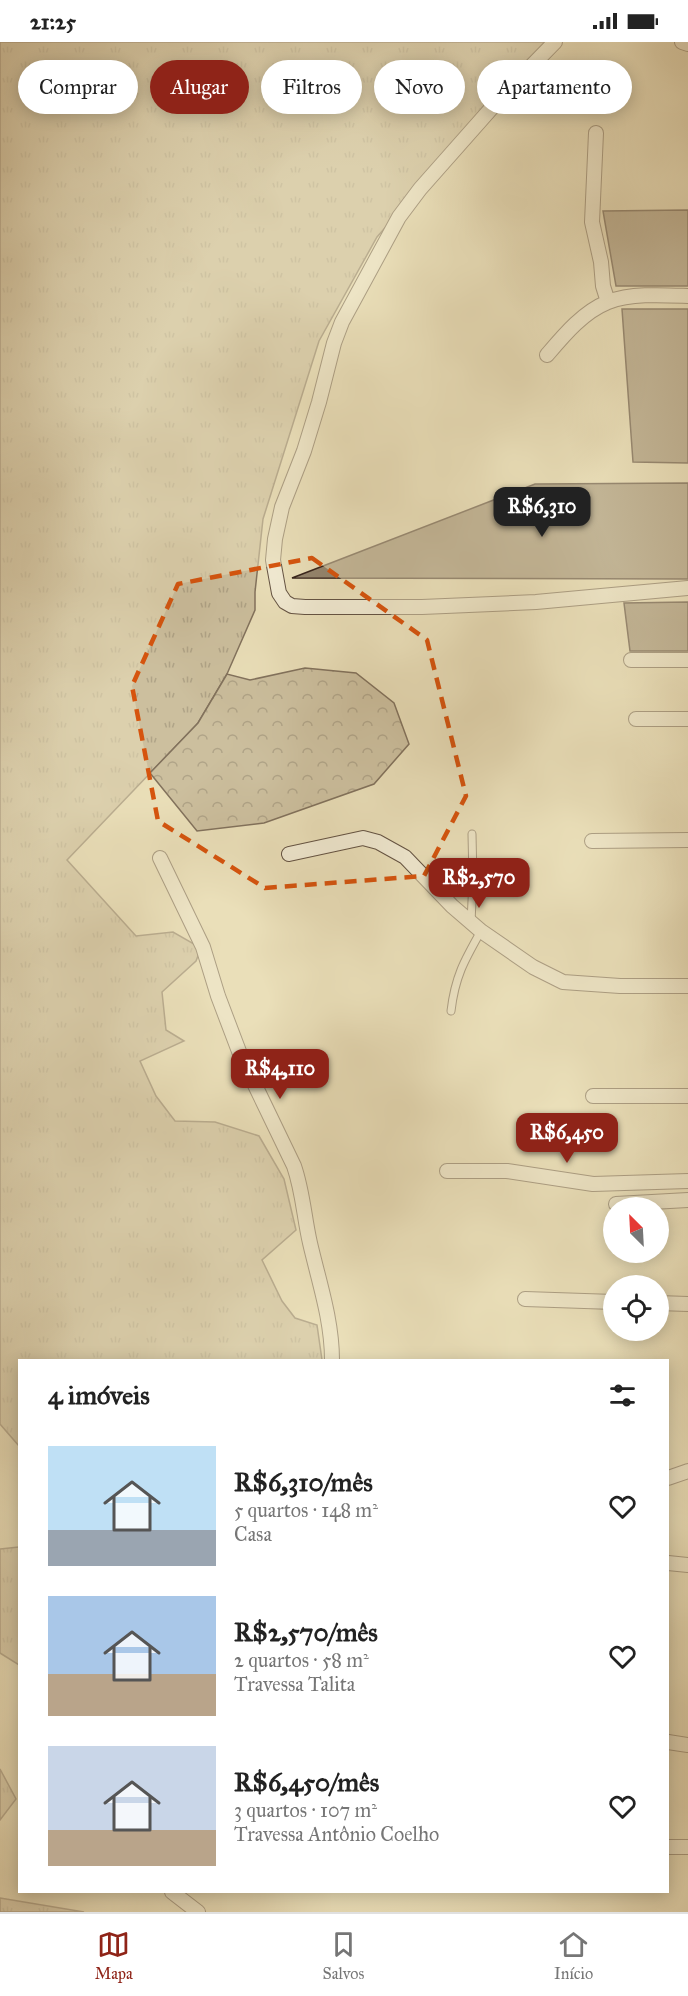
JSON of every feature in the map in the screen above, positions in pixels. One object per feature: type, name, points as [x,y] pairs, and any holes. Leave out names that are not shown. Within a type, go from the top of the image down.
[{"type":"street","points":[[555,42],[504,94],[420,189],[399,217],[353,301],[334,343],[304,451],[282,507],[274,539],[275,578],[279,593],[285,602],[292,606],[305,607],[411,607],[525,603],[688,588]]},
{"type":"street","points":[[682,42],[688,44]]},
{"type":"street","points":[[596,133],[592,222],[608,303]]},
{"type":"street","points":[[547,355],[584,316],[608,303],[633,297],[688,296]]},
{"type":"street","points":[[631,660],[688,660]]},
{"type":"street","points":[[636,718],[688,719]]},
{"type":"street","points":[[290,854],[363,838],[378,842],[405,857],[476,927],[533,967],[563,982],[620,986],[688,986]]},
{"type":"street","points":[[592,841],[688,840]]},
{"type":"street","points":[[160,858],[203,947],[218,996],[240,1054],[294,1166],[327,1308],[332,1340],[332,1359]]},
{"type":"street","points":[[593,1096],[688,1096]]},
{"type":"street","points":[[447,1171],[507,1171],[593,1184],[688,1181]]},
{"type":"street","points":[[669,1201],[688,1200]]},
{"type":"street","points":[[525,1299],[603,1302]]},
{"type":"street","points":[[669,1303],[688,1304]]},
{"type":"street","points":[[669,1478],[688,1471]]},
{"type":"street","points":[[669,1563],[688,1565]]},
{"type":"street","points":[[669,1742],[688,1745]]},
{"type":"street","points":[[669,1847],[688,1847]]},
{"type":"street","points":[[173,1893],[198,1912]]},
{"type":"lane","points":[[451,1011],[454,986],[476,927],[472,834]]},
{"type":"highlighted area","points":[[312,558],[427,640],[466,796],[424,876],[265,888],[158,821],[132,686],[178,584]]},
{"type":"green space","points":[[0,42],[548,42],[532,60],[477,60],[477,114],[485,114],[377,237],[319,341],[263,519],[255,610],[227,674],[198,723],[67,860],[136,936],[173,932],[201,948],[196,961],[162,992],[166,1030],[184,1041],[140,1061],[156,1096],[175,1121],[215,1122],[259,1136],[284,1179],[296,1230],[262,1260],[282,1301],[295,1318],[317,1325],[322,1359],[18,1359],[18,1445],[0,1424]]},
{"type":"green space","points":[[305,668],[356,673],[394,703],[409,744],[374,784],[264,823],[197,831],[150,773],[198,723],[227,674],[250,680]]},
{"type":"green space","points":[[18,1547],[18,1664],[0,1653],[0,1549]]},
{"type":"green space","points":[[0,1769],[16,1799],[0,1820]]},
{"type":"green space","points":[[0,1898],[84,1912],[0,1912]]},
{"type":"building","points":[[688,210],[688,286],[616,286],[603,211]]},
{"type":"building","points":[[622,309],[688,309],[688,463],[633,462]]},
{"type":"building","points":[[688,483],[688,579],[292,578],[535,484]]},
{"type":"building","points":[[688,602],[688,651],[630,651],[624,603]]}]
